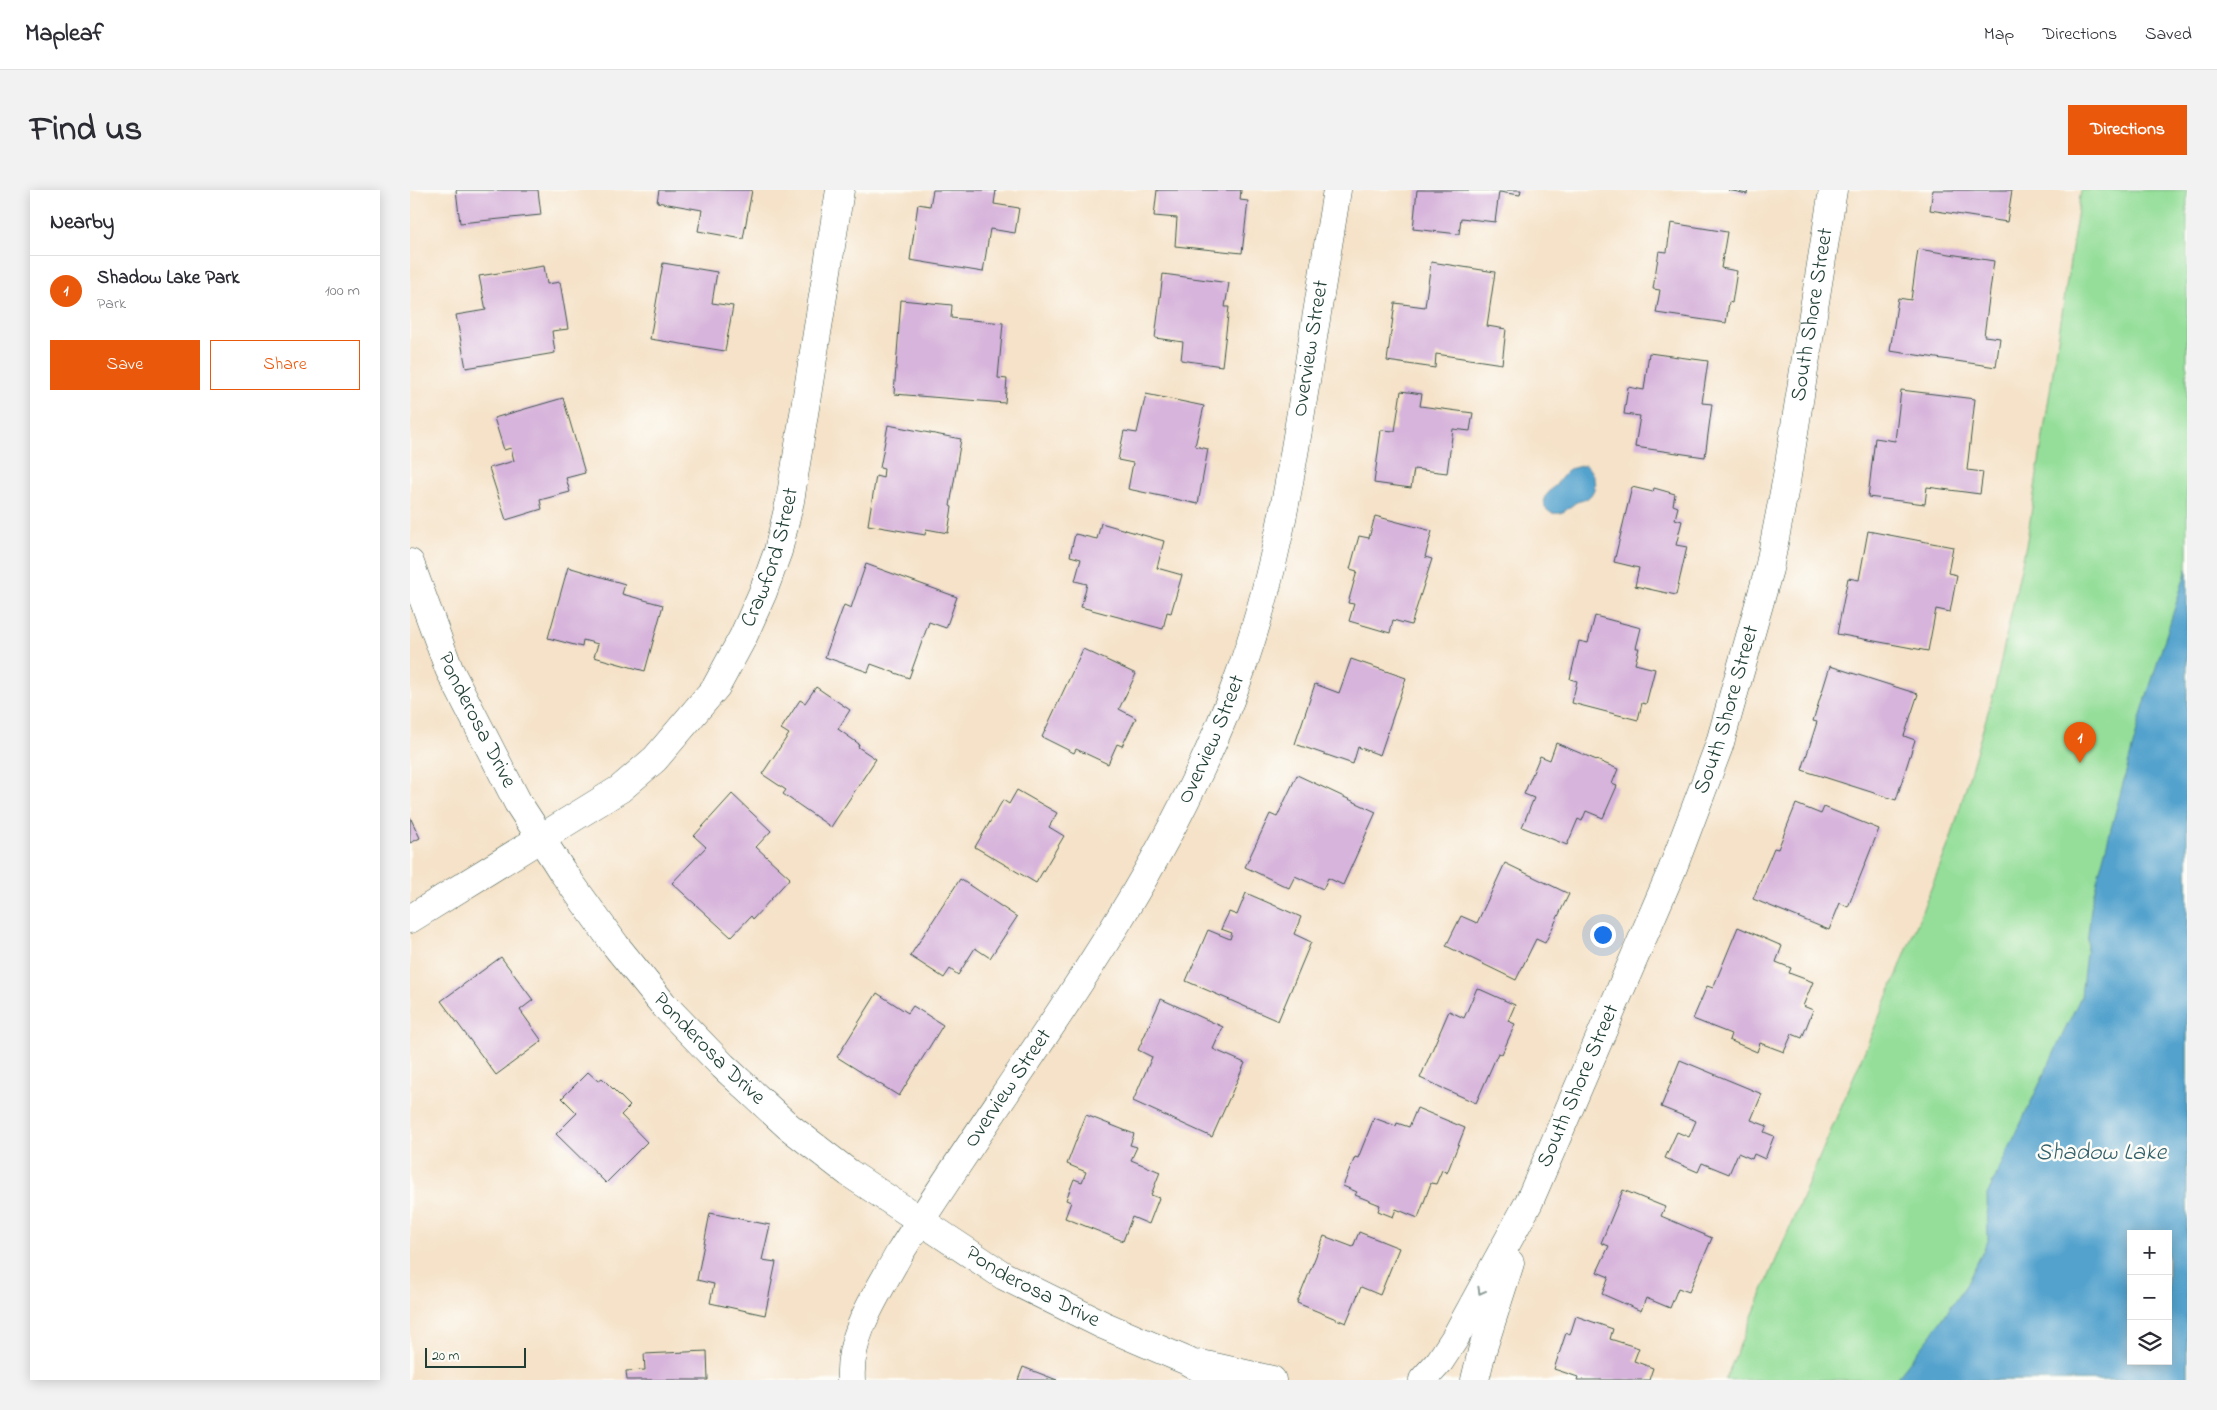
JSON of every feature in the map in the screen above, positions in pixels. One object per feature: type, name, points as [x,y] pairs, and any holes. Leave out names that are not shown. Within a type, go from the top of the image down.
[{"type":"street","name":"Crawford Street","points":[[410,919],[620,789],[655,759],[716,687],[743,637],[772,567],[790,501],[840,190]]},
{"type":"street","name":"Overview Street","points":[[851,1380],[854,1347],[865,1317],[920,1222],[1136,892],[1196,781],[1220,727],[1249,644],[1278,537],[1294,457],[1337,190]]},
{"type":"street","name":"South Shore Street","points":[[1475,1380],[1482,1351],[1530,1202],[1672,870],[1719,746],[1735,694],[1769,569],[1786,482],[1833,190]]},
{"type":"street","name":"Ponderosa Drive","points":[[410,563],[449,669],[518,803],[616,946],[663,1004],[723,1066],[788,1126],[849,1173],[920,1222],[1004,1276],[1103,1325],[1187,1361],[1221,1380]]},
{"type":"street","name":"South Shore Street","points":[[1423,1380],[1440,1361],[1455,1338],[1530,1202]]},
{"type":"street","name":"Ponderosa Drive","points":[[1187,1361],[1272,1380]]},
{"type":"green space","points":[[2081,190],[2187,190],[2187,1380],[1725,1380],[1896,977],[1951,838],[1995,688],[2027,540]]},
{"type":"water","points":[[1585,465],[1591,472],[1594,482],[1593,491],[1590,496],[1585,500],[1575,503],[1561,513],[1551,513],[1545,508],[1544,498],[1569,469]]},
{"type":"water","name":"Shadow Lake","points":[[2187,569],[2187,1380],[1895,1380],[1931,1335],[1966,1285],[1988,1241],[1987,1195],[2081,996],[2092,900],[2143,708]]},
{"type":"building","points":[[456,190],[538,190],[541,215],[460,223]]},
{"type":"building","points":[[659,190],[752,190],[743,239],[698,231],[702,210],[657,202]]},
{"type":"building","points":[[933,190],[996,190],[994,204],[1019,208],[1015,233],[990,229],[983,272],[910,260],[918,204],[930,206]]},
{"type":"building","points":[[1157,190],[1241,190],[1240,200],[1248,201],[1242,253],[1175,246],[1177,218],[1154,216]]},
{"type":"building","points":[[1417,190],[1521,190],[1520,195],[1499,192],[1495,222],[1461,218],[1459,234],[1413,229]]},
{"type":"building","points":[[1728,190],[1748,190],[1747,194]]},
{"type":"building","points":[[1933,190],[2012,190],[2007,222],[1930,210]]},
{"type":"building","points":[[1671,223],[1727,232],[1721,268],[1737,271],[1732,303],[1729,302],[1726,323],[1656,313],[1660,290],[1653,289],[1659,251],[1667,252]]},
{"type":"building","points":[[1918,249],[1994,261],[1984,336],[2000,338],[1996,367],[1890,351],[1898,298],[1911,300]]},
{"type":"building","points":[[1431,262],[1495,272],[1487,326],[1506,329],[1502,364],[1436,354],[1435,368],[1387,361],[1395,303],[1425,307]]},
{"type":"building","points":[[663,263],[717,272],[712,303],[733,306],[725,351],[650,339]]},
{"type":"building","points":[[544,266],[547,284],[560,282],[568,329],[552,331],[555,353],[466,368],[456,315],[486,310],[479,276]]},
{"type":"building","points":[[1163,274],[1229,283],[1225,307],[1229,307],[1222,366],[1181,360],[1183,342],[1155,338]]},
{"type":"building","points":[[901,300],[952,305],[951,318],[1003,323],[998,378],[1007,379],[1005,403],[894,394]]},
{"type":"building","points":[[1649,353],[1708,361],[1702,403],[1712,404],[1705,457],[1635,447],[1640,416],[1624,414],[1628,387],[1644,390]]},
{"type":"building","points":[[1901,390],[1975,399],[1967,470],[1983,472],[1980,494],[1927,487],[1925,504],[1868,497],[1875,438],[1895,441]]},
{"type":"building","points":[[1401,391],[1422,394],[1420,406],[1473,413],[1470,431],[1453,429],[1447,473],[1414,469],[1411,488],[1374,483],[1381,430],[1395,431]]},
{"type":"building","points":[[1146,394],[1204,406],[1195,446],[1208,449],[1198,504],[1128,489],[1133,463],[1118,460],[1124,431],[1137,433]]},
{"type":"building","points":[[563,398],[585,473],[566,478],[570,492],[540,500],[542,509],[506,520],[489,468],[514,461],[511,448],[504,450],[494,418]]},
{"type":"building","points":[[888,425],[961,439],[950,506],[952,507],[948,533],[926,529],[925,535],[868,525],[876,476],[883,478],[884,469],[880,468]]},
{"type":"building","points":[[1632,487],[1653,492],[1654,488],[1675,494],[1673,505],[1678,507],[1675,519],[1682,521],[1676,545],[1687,547],[1676,595],[1635,586],[1639,568],[1614,562]]},
{"type":"building","points":[[1375,516],[1432,531],[1425,557],[1432,559],[1411,625],[1393,620],[1390,633],[1349,621],[1354,604],[1348,603],[1357,571],[1350,569],[1359,536],[1369,538]]},
{"type":"building","points":[[1101,523],[1164,541],[1157,568],[1182,575],[1171,613],[1167,612],[1163,629],[1081,607],[1087,584],[1075,581],[1081,559],[1070,556],[1075,534],[1097,539]]},
{"type":"building","points":[[1868,531],[1953,547],[1948,573],[1957,575],[1950,612],[1936,609],[1928,651],[1837,634],[1848,578],[1859,580]]},
{"type":"building","points":[[866,564],[957,597],[946,628],[929,622],[909,678],[871,664],[868,672],[825,657],[844,605],[851,608]]},
{"type":"building","points":[[568,567],[625,584],[622,594],[663,605],[645,671],[594,657],[598,644],[583,640],[582,647],[548,638]]},
{"type":"building","points":[[1595,616],[1641,628],[1636,648],[1639,648],[1635,664],[1655,669],[1646,704],[1642,703],[1638,720],[1572,703],[1577,681],[1570,679],[1579,641],[1588,643]]},
{"type":"building","points":[[1083,649],[1136,674],[1119,709],[1136,718],[1122,746],[1117,744],[1108,764],[1076,749],[1074,753],[1042,737]]},
{"type":"building","points":[[1351,659],[1406,678],[1380,755],[1358,747],[1353,764],[1295,744],[1315,684],[1339,693]]},
{"type":"building","points":[[1830,666],[1918,694],[1904,736],[1915,740],[1896,800],[1802,770],[1817,722],[1813,721]]},
{"type":"building","points":[[816,687],[850,710],[838,729],[859,744],[858,747],[876,759],[831,827],[783,794],[786,790],[762,774],[789,734],[781,729],[800,700],[805,703]]},
{"type":"building","points":[[1556,743],[1618,769],[1612,784],[1617,786],[1603,818],[1586,811],[1582,821],[1578,819],[1567,845],[1522,827],[1534,798],[1524,794],[1540,756],[1550,760]]},
{"type":"building","points":[[1297,775],[1376,812],[1343,885],[1328,878],[1323,889],[1295,876],[1289,888],[1245,867],[1270,814],[1277,817]]},
{"type":"building","points":[[1017,790],[1057,813],[1049,827],[1064,836],[1036,883],[975,847],[1003,800],[1009,804]]},
{"type":"building","points":[[732,794],[771,831],[756,847],[790,878],[753,919],[751,916],[731,937],[672,883],[706,847],[694,836]]},
{"type":"building","points":[[1796,804],[1821,814],[1824,807],[1879,829],[1848,907],[1840,903],[1829,930],[1753,899],[1774,848],[1778,849]]},
{"type":"building","points":[[410,817],[420,838],[410,843]]},
{"type":"building","points":[[1505,863],[1569,894],[1545,943],[1536,939],[1516,980],[1446,946],[1461,916],[1477,923]]},
{"type":"building","points":[[960,879],[1017,917],[990,958],[975,948],[958,975],[950,969],[944,978],[910,956]]},
{"type":"building","points":[[1246,893],[1301,917],[1294,934],[1311,942],[1278,1021],[1186,981],[1208,930],[1230,939],[1232,933],[1221,929],[1229,912],[1237,915]]},
{"type":"building","points":[[1738,927],[1782,946],[1776,962],[1791,968],[1789,973],[1813,982],[1803,1006],[1813,1010],[1802,1038],[1792,1034],[1784,1052],[1760,1043],[1757,1052],[1729,1040],[1731,1034],[1693,1019],[1707,986],[1713,988]]},
{"type":"building","points":[[501,957],[533,1000],[520,1010],[542,1041],[496,1075],[441,1001]]},
{"type":"building","points":[[1477,988],[1515,1005],[1508,1021],[1515,1024],[1502,1054],[1498,1053],[1476,1103],[1420,1078],[1449,1011],[1464,1018]]},
{"type":"building","points":[[877,993],[908,1013],[913,1006],[943,1025],[899,1096],[837,1057]]},
{"type":"building","points":[[1161,999],[1223,1027],[1213,1049],[1245,1063],[1212,1137],[1133,1101],[1152,1057],[1138,1050]]},
{"type":"building","points":[[1680,1060],[1762,1094],[1751,1120],[1767,1126],[1764,1132],[1774,1136],[1765,1159],[1754,1154],[1752,1159],[1738,1153],[1729,1174],[1702,1163],[1698,1172],[1665,1158],[1677,1132],[1689,1137],[1696,1121],[1661,1107]]},
{"type":"building","points":[[588,1072],[598,1081],[602,1078],[630,1106],[621,1115],[647,1142],[606,1183],[556,1134],[577,1113],[562,1098]]},
{"type":"building","points":[[1417,1108],[1465,1128],[1447,1173],[1442,1170],[1436,1184],[1431,1183],[1418,1218],[1396,1209],[1393,1217],[1378,1211],[1380,1205],[1355,1195],[1357,1192],[1343,1186],[1355,1157],[1358,1158],[1374,1118],[1396,1126],[1397,1123],[1409,1127]]},
{"type":"building","points":[[1086,1115],[1134,1134],[1130,1145],[1137,1147],[1131,1160],[1160,1172],[1151,1195],[1159,1198],[1149,1224],[1132,1217],[1123,1241],[1065,1218],[1071,1202],[1066,1200],[1074,1179],[1082,1182],[1086,1172],[1067,1164]]},
{"type":"building","points":[[1623,1190],[1665,1207],[1661,1216],[1712,1238],[1689,1292],[1678,1288],[1670,1308],[1646,1298],[1641,1311],[1602,1294],[1609,1277],[1597,1272],[1609,1246],[1601,1243]]},
{"type":"building","points":[[710,1213],[770,1225],[762,1260],[776,1262],[765,1315],[710,1303],[714,1284],[697,1280]]},
{"type":"building","points":[[1359,1232],[1399,1248],[1380,1295],[1361,1287],[1346,1323],[1297,1303],[1324,1236],[1353,1247]]},
{"type":"building","points":[[1576,1316],[1613,1329],[1610,1339],[1639,1348],[1634,1361],[1653,1368],[1649,1380],[1577,1380],[1578,1377],[1554,1369],[1566,1333],[1570,1335]]},
{"type":"building","points":[[707,1351],[708,1380],[627,1380],[626,1371],[645,1370],[644,1354]]},
{"type":"building","points":[[1023,1367],[1057,1380],[1018,1380]]},
{"type":"place","name":"Shadow Lake Park","points":[[2080,763]]}]
